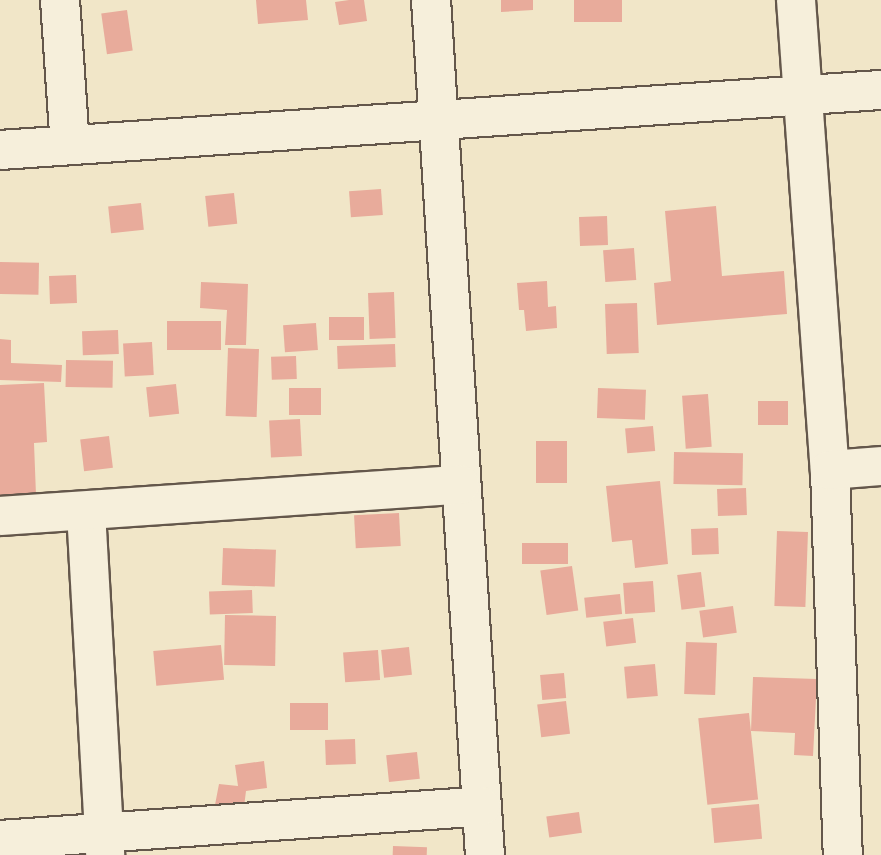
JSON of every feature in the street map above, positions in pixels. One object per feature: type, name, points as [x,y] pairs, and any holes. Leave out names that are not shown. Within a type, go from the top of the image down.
[{"type":"street","points":[[61,0],[70,145]]},
{"type":"street","points":[[431,0],[485,855]]},
{"type":"street","points":[[796,0],[830,470],[843,855]]},
{"type":"street","points":[[0,150],[881,90]]},
{"type":"street","points":[[830,470],[881,466]]},
{"type":"street","points":[[0,516],[460,485]]},
{"type":"street","points":[[86,511],[105,844]]},
{"type":"street","points":[[0,840],[105,844],[481,806]]},
{"type":"building","points":[[256,0],[306,0],[308,20],[258,24]]},
{"type":"building","points":[[364,0],[367,21],[339,25],[335,2]]},
{"type":"building","points":[[501,0],[533,0],[533,10],[501,12]]},
{"type":"building","points":[[574,0],[622,0],[622,22],[574,22]]},
{"type":"building","points":[[127,10],[133,51],[107,54],[101,14]]},
{"type":"building","points":[[381,189],[383,215],[351,217],[349,191]]},
{"type":"building","points":[[234,193],[237,224],[208,227],[205,196]]},
{"type":"building","points":[[141,203],[144,230],[111,233],[108,206]]},
{"type":"building","points":[[716,206],[722,276],[784,271],[787,314],[657,325],[654,283],[671,281],[665,211]]},
{"type":"building","points":[[607,216],[608,245],[580,246],[579,217]]},
{"type":"building","points":[[634,248],[636,280],[605,282],[603,250]]},
{"type":"building","points":[[0,262],[39,263],[38,295],[0,294]]},
{"type":"building","points":[[76,275],[77,303],[50,304],[49,276]]},
{"type":"building","points":[[547,281],[548,307],[556,306],[557,328],[526,331],[524,310],[519,310],[517,283]]},
{"type":"building","points":[[201,282],[248,284],[246,345],[225,345],[227,310],[200,308]]},
{"type":"building","points":[[394,292],[396,338],[370,339],[368,293]]},
{"type":"building","points":[[637,303],[639,353],[607,354],[605,304]]},
{"type":"building","points":[[329,317],[364,317],[364,340],[329,340]]},
{"type":"building","points":[[167,321],[221,321],[221,350],[167,350]]},
{"type":"building","points":[[316,323],[318,350],[285,352],[283,325]]},
{"type":"building","points":[[118,330],[119,354],[83,355],[82,331]]},
{"type":"building","points":[[0,339],[11,340],[11,363],[62,365],[61,382],[0,380]]},
{"type":"building","points":[[152,342],[154,375],[125,376],[123,344]]},
{"type":"building","points":[[395,344],[396,367],[338,369],[337,346]]},
{"type":"building","points":[[228,348],[259,349],[257,417],[226,416]]},
{"type":"building","points":[[296,356],[297,379],[272,380],[271,357]]},
{"type":"building","points":[[66,360],[113,361],[113,388],[66,387]]},
{"type":"building","points":[[44,383],[47,442],[34,443],[36,495],[0,497],[0,385]]},
{"type":"building","points":[[176,384],[179,414],[149,417],[146,387]]},
{"type":"building","points":[[289,388],[321,388],[321,415],[289,415]]},
{"type":"building","points":[[598,388],[646,390],[645,420],[597,418]]},
{"type":"building","points":[[708,394],[712,447],[686,449],[682,396]]},
{"type":"building","points":[[758,401],[788,401],[788,425],[758,425]]},
{"type":"building","points":[[300,419],[302,456],[271,458],[269,421]]},
{"type":"building","points":[[653,426],[655,451],[627,453],[625,428]]},
{"type":"building","points":[[109,436],[113,468],[84,471],[80,440]]},
{"type":"building","points":[[536,441],[567,441],[567,483],[536,483]]},
{"type":"building","points":[[674,452],[743,453],[742,485],[673,484]]},
{"type":"building","points":[[660,481],[668,564],[635,568],[632,540],[612,542],[606,486]]},
{"type":"building","points":[[746,488],[747,515],[718,516],[717,489]]},
{"type":"building","points":[[399,513],[401,546],[356,548],[354,515]]},
{"type":"building","points":[[718,528],[719,554],[692,555],[691,529]]},
{"type":"building","points":[[777,531],[808,532],[805,607],[774,606]]},
{"type":"building","points":[[522,543],[568,543],[568,564],[522,564]]},
{"type":"building","points":[[223,548],[276,550],[275,587],[222,585]]},
{"type":"building","points":[[572,566],[578,611],[547,615],[540,570]]},
{"type":"building","points":[[701,572],[705,607],[681,610],[677,575]]},
{"type":"building","points":[[653,581],[655,612],[625,614],[623,583]]},
{"type":"building","points":[[252,590],[253,613],[210,614],[209,592]]},
{"type":"building","points":[[620,594],[622,614],[586,618],[584,598]]},
{"type":"building","points":[[733,606],[737,633],[703,637],[699,611]]},
{"type":"building","points":[[225,615],[276,616],[275,666],[224,665]]},
{"type":"building","points":[[633,618],[636,643],[606,646],[603,622]]},
{"type":"building","points":[[686,642],[717,643],[715,695],[684,694]]},
{"type":"building","points":[[221,645],[224,680],[156,686],[153,651]]},
{"type":"building","points":[[409,647],[412,675],[384,678],[381,650]]},
{"type":"building","points":[[378,650],[380,680],[345,682],[343,652]]},
{"type":"building","points":[[655,664],[658,696],[627,699],[624,667]]},
{"type":"building","points":[[564,673],[566,698],[542,700],[540,675]]},
{"type":"building","points":[[753,677],[817,679],[813,756],[794,755],[795,733],[751,731]]},
{"type":"building","points":[[566,701],[570,734],[541,737],[537,705]]},
{"type":"building","points":[[290,703],[328,703],[328,730],[290,730]]},
{"type":"building","points":[[749,713],[758,800],[707,805],[698,718]]},
{"type":"building","points":[[355,739],[356,764],[326,765],[325,740]]},
{"type":"building","points":[[417,752],[420,779],[389,782],[386,755]]},
{"type":"building","points":[[264,761],[267,788],[246,791],[243,815],[214,810],[219,784],[238,786],[235,765]]},
{"type":"building","points":[[759,804],[762,839],[714,843],[711,808]]},
{"type":"building","points":[[579,812],[582,833],[549,837],[546,817]]},
{"type":"building","points":[[393,846],[427,847],[427,855],[393,855]]}]
